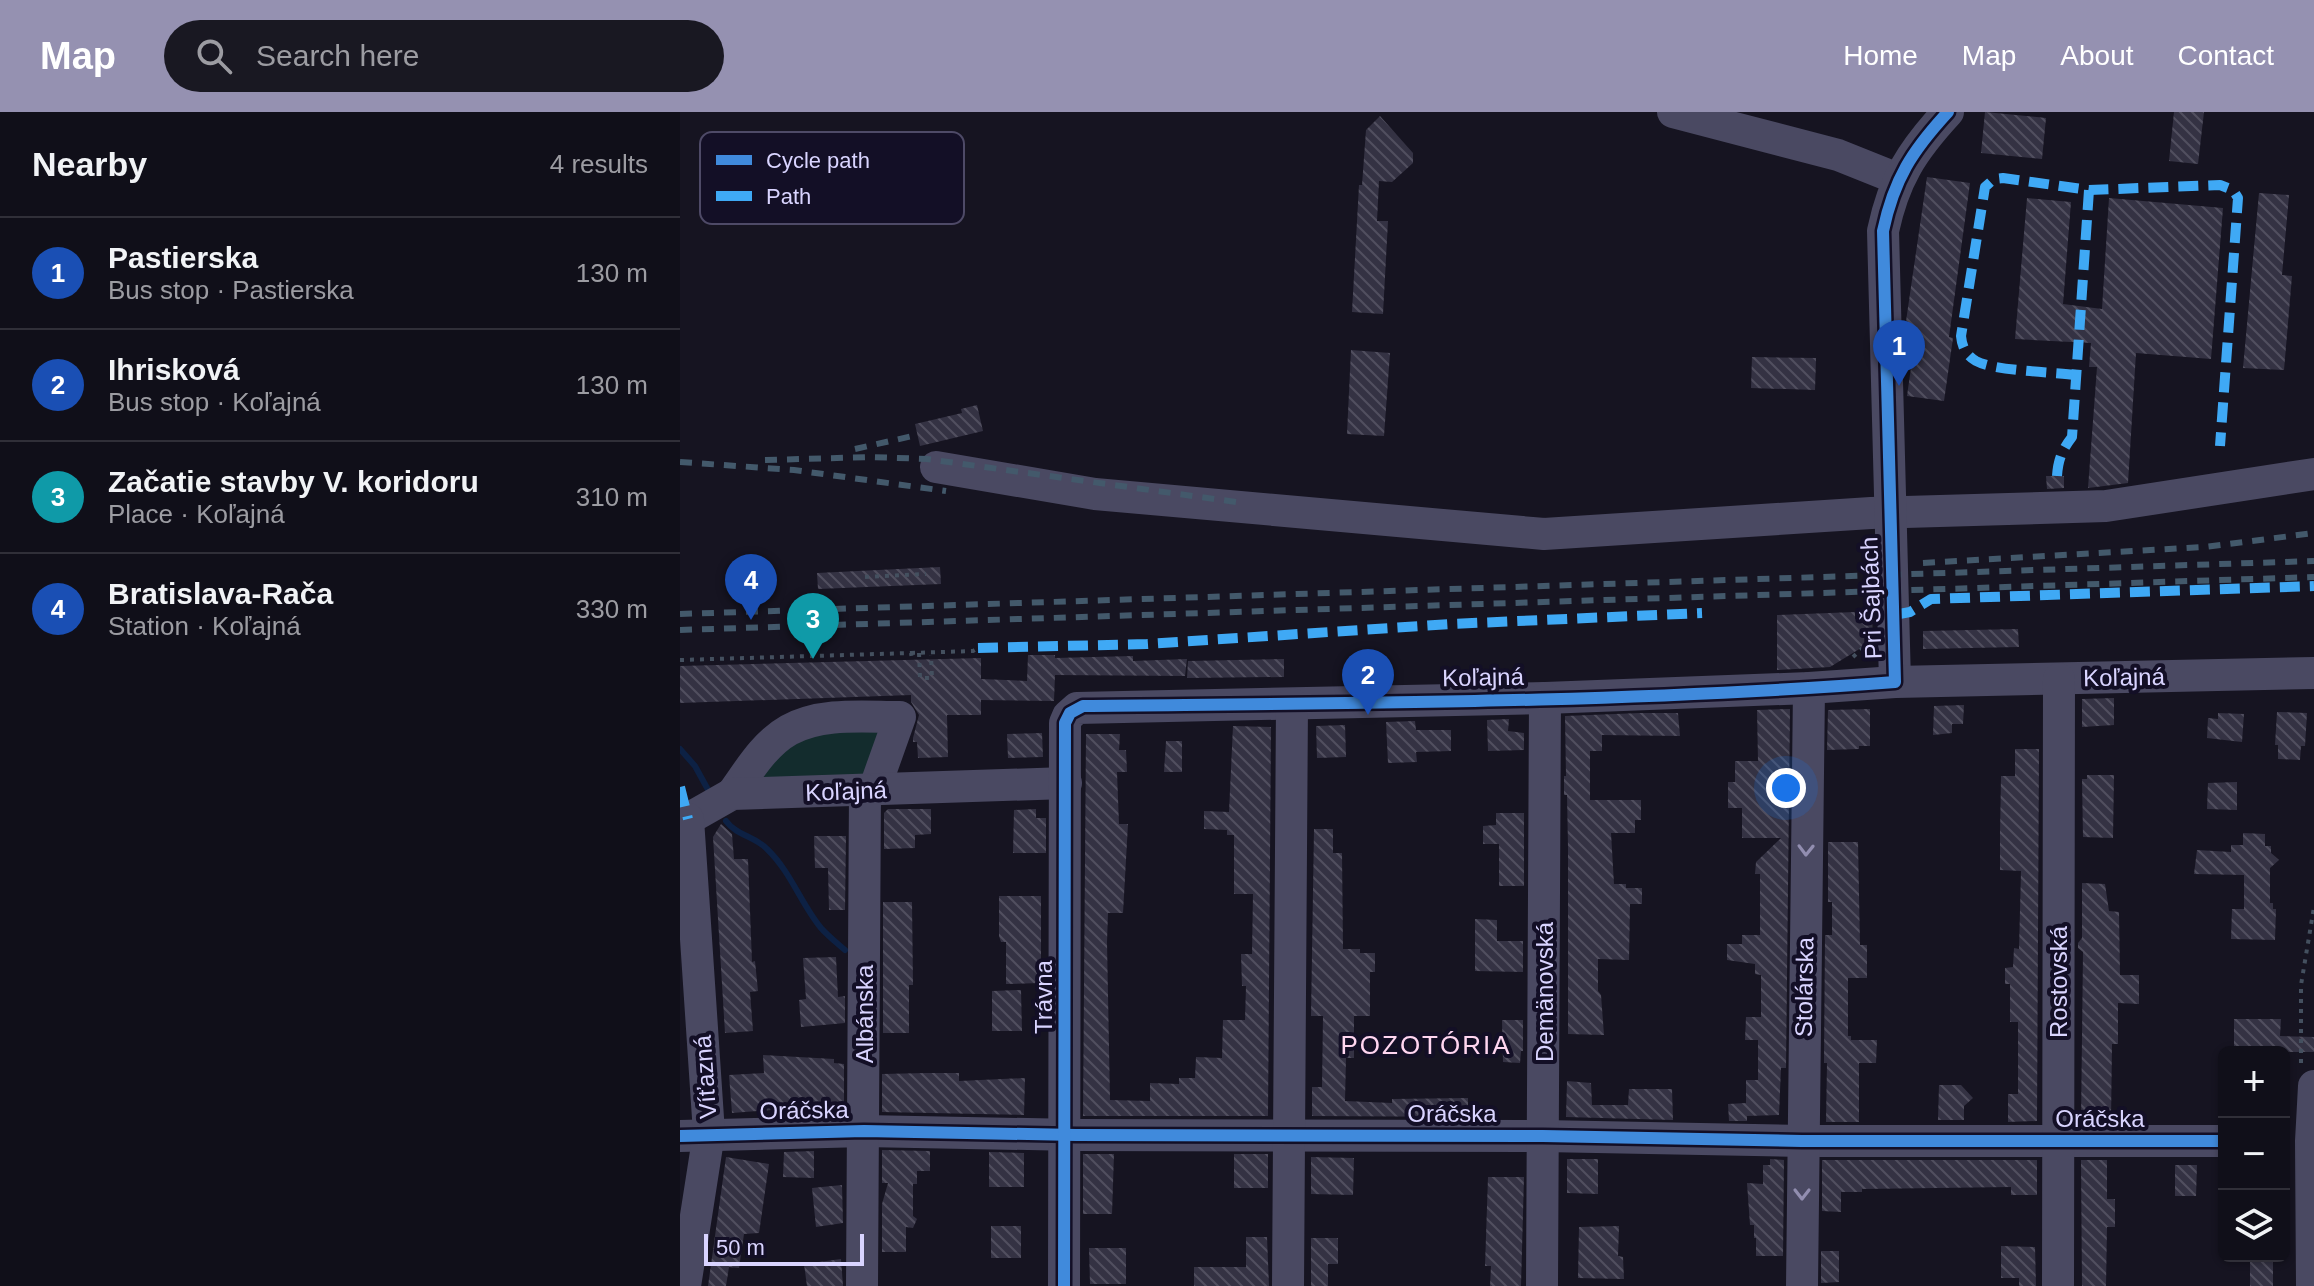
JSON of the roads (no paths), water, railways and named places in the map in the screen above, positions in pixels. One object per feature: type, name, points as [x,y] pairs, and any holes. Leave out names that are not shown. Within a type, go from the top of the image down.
[{"type":"street","points":[[1673,112],[1838,155],[1898,179],[1919,143],[1948,112]]},
{"type":"street","name":"Pri Šajbách","points":[[1895,682],[1883,231],[1898,179]]},
{"type":"street","points":[[936,467],[1095,494],[1544,534],[1890,514],[2106,506],[2314,474]]},
{"type":"street","name":"Koľajná","points":[[1073,711],[1083,706],[1545,698],[1895,682],[2314,673]]},
{"type":"street","name":"Rostovská","points":[[2058,1286],[2059,679]]},
{"type":"street","name":"Stolárska","points":[[1802,1286],[1809,688]]},
{"type":"street","name":"Demänovská","points":[[1542,1286],[1545,698]]},
{"type":"street","points":[[1288,1286],[1292,704]]},
{"type":"street","name":"Trávna","points":[[1064,1286],[1065,723],[1073,711]]},
{"type":"street","name":"Albánska","points":[[732,794],[763,752],[790,729],[829,717],[900,717],[870,790],[862,1286]]},
{"type":"street","name":"Koľajná","points":[[684,819],[732,794],[1066,783]]},
{"type":"street","name":"Víťazná","points":[[684,819],[694,1134],[685,1286]]},
{"type":"street","points":[[2312,1286],[2298,1141],[2314,1086]]},
{"type":"street","name":"Oráčska","points":[[694,1134],[864,1131],[1802,1141],[2218,1141]]},
{"type":"waterway","points":[[680,749],[695,766],[712,797]]},
{"type":"waterway","points":[[726,821],[735,830],[762,845],[775,858],[814,919],[845,950]]},
{"type":"railway","points":[[855,449],[917,435]]},
{"type":"railway","points":[[765,460],[927,459],[1236,502]]},
{"type":"railway","points":[[680,462],[794,470],[946,491]]},
{"type":"railway","points":[[1923,563],[2205,547],[2314,533]]},
{"type":"railway","points":[[680,614],[2314,561]]},
{"type":"railway","points":[[680,630],[2314,577]]},
{"type":"place","name":"Pastierska","points":[[1899,386]]},
{"type":"place","name":"Bratislava-Rača","points":[[751,620]]},
{"type":"place","name":"Začatie stavby V. koridoru","points":[[813,659]]},
{"type":"place","name":"Ihrisková","points":[[1368,715]]},
{"type":"district","name":"POZOTÓRIA","points":[[1426,1045]]}]
